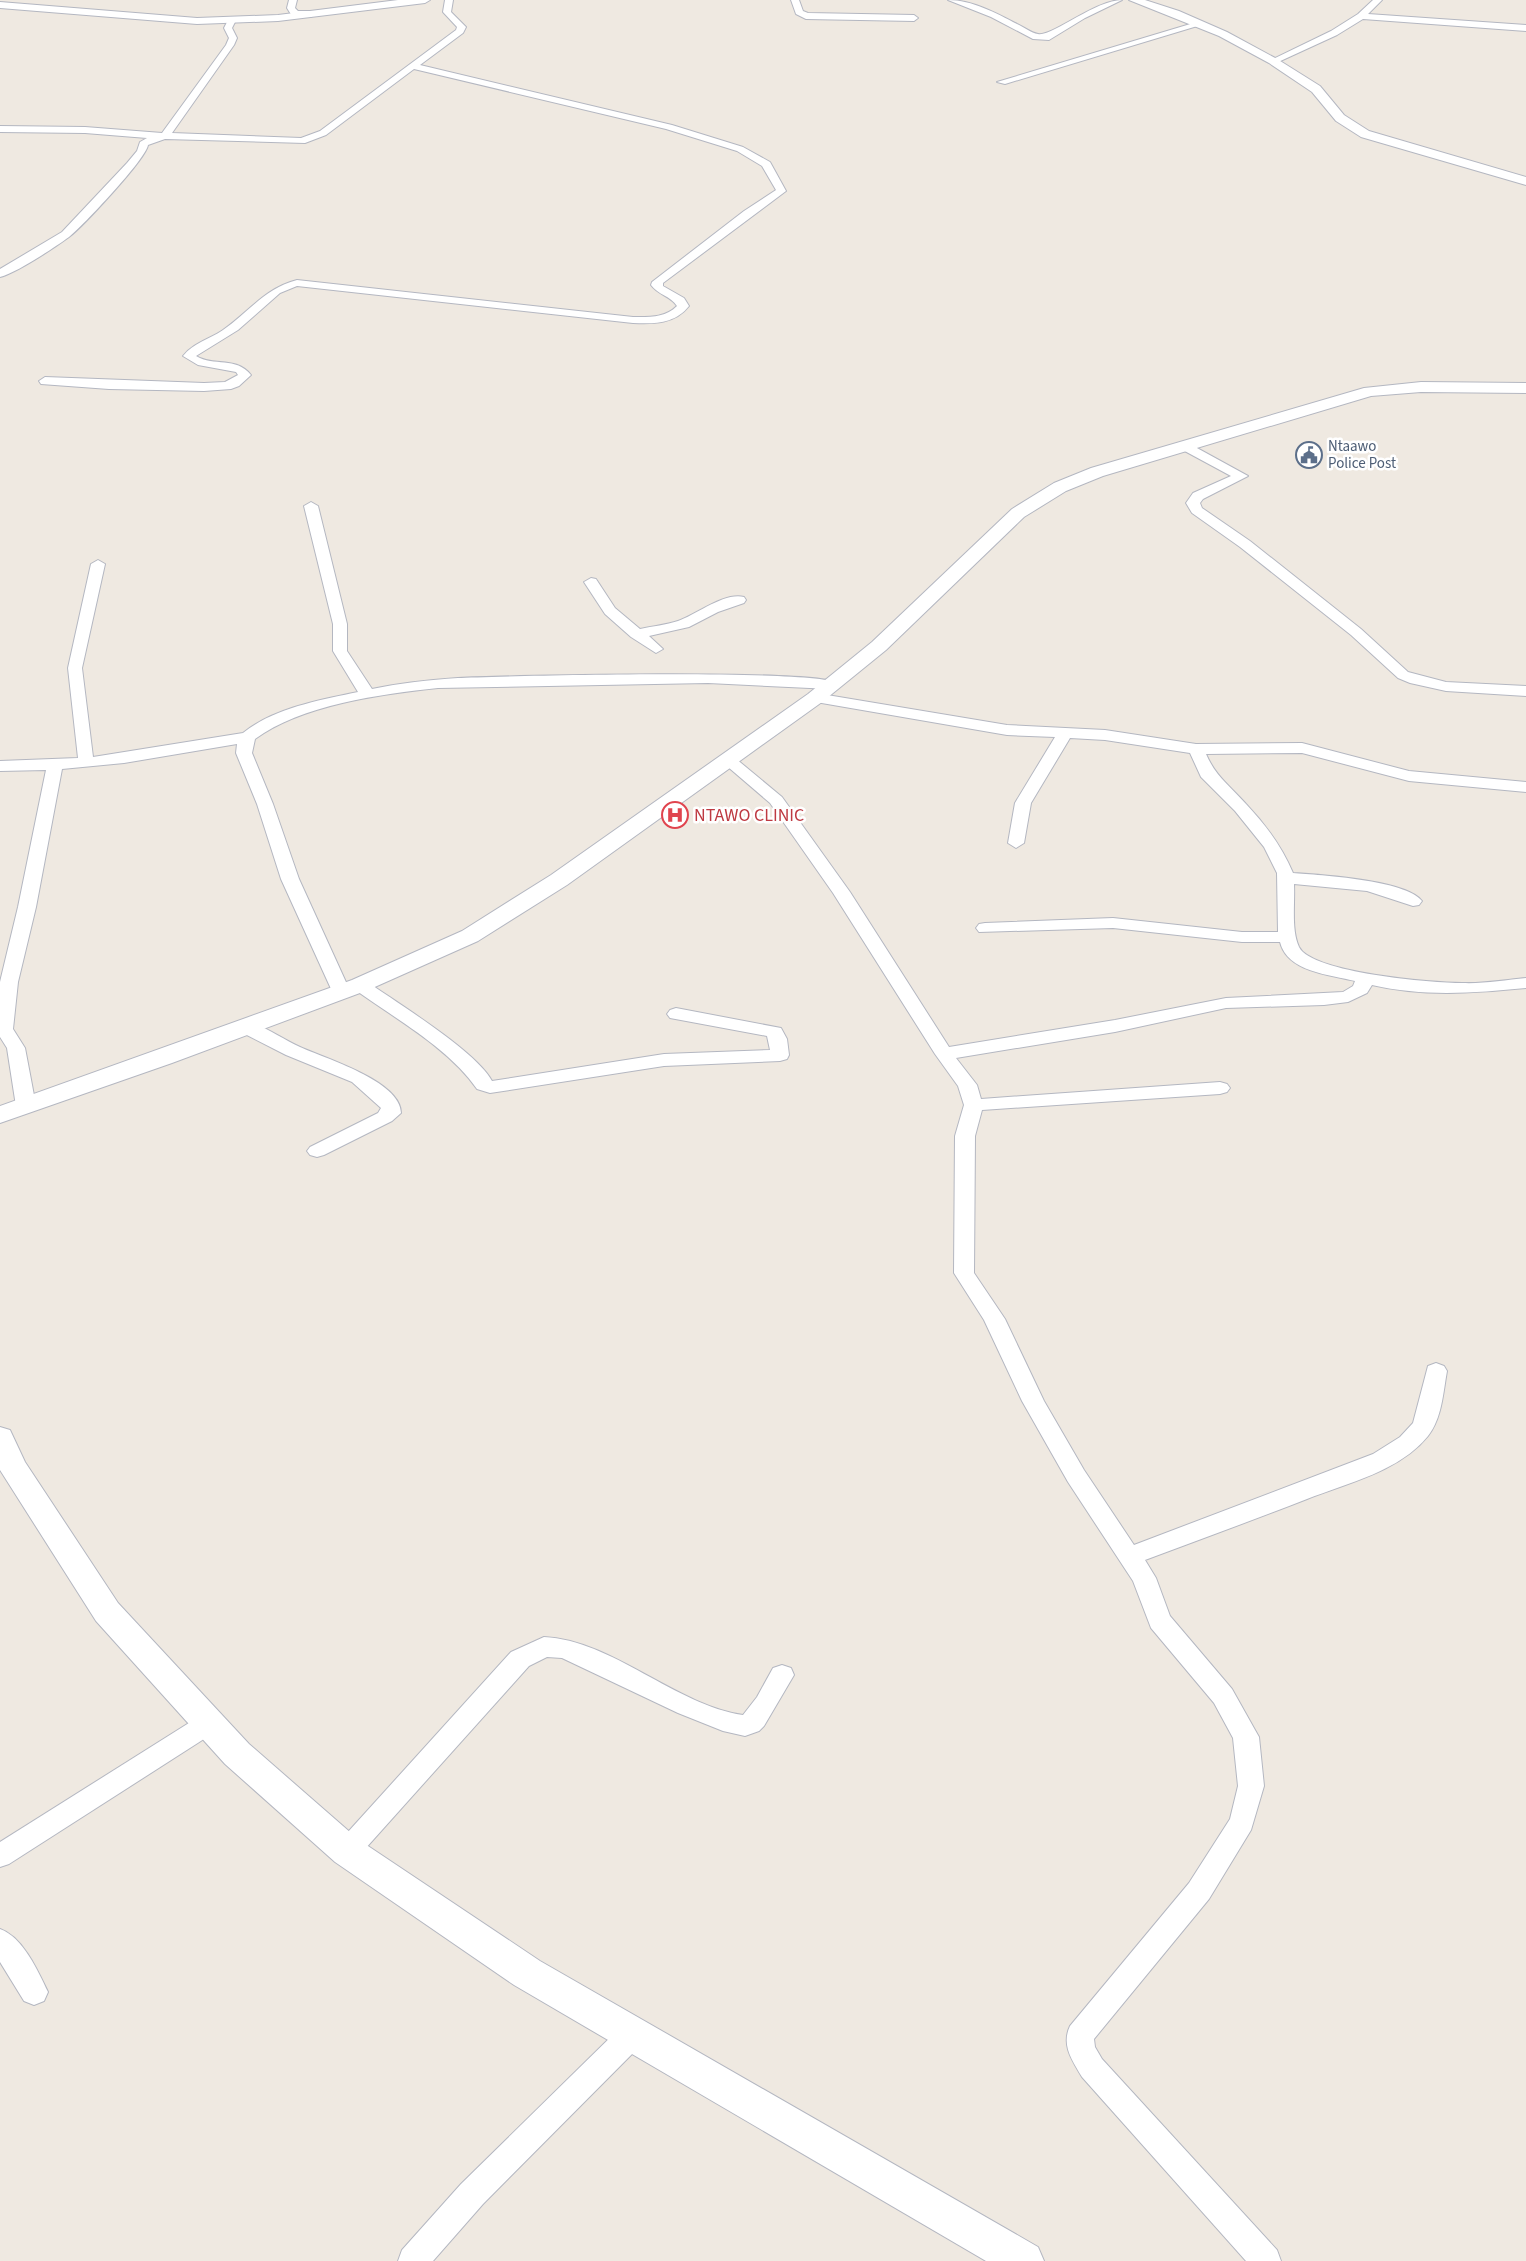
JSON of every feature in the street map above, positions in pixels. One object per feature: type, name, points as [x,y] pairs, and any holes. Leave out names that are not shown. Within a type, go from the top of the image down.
[{"type":"street","points":[[292,0],[291,8],[295,14],[311,14]]},
{"type":"street","points":[[0,5],[197,21],[311,14],[401,1],[425,0]]},
{"type":"street","points":[[0,129],[85,130],[165,136],[302,141],[323,133],[460,31],[462,27],[447,12],[449,0]]},
{"type":"street","points":[[795,0],[799,12],[806,16],[914,18]]},
{"type":"street","points":[[952,0],[994,15],[1036,37],[1049,37],[1082,16],[1118,0]]},
{"type":"street","points":[[1134,0],[1200,24],[1273,61],[1316,89],[1340,118],[1365,134],[1526,181]]},
{"type":"street","points":[[1273,61],[1335,33],[1378,0]]},
{"type":"street","points":[[1360,16],[1526,28]]},
{"type":"street","points":[[0,274],[66,234],[131,165],[142,151],[143,144],[151,139],[165,136],[230,45],[233,38],[228,28],[232,20]]},
{"type":"street","points":[[1002,82],[1200,24]]},
{"type":"street","points":[[45,381],[109,386],[204,387],[235,383],[245,375],[240,369],[202,363],[192,360],[189,356],[226,334],[281,287],[297,283],[633,320],[665,319],[676,315],[683,306],[680,300],[659,288],[658,282],[748,213],[781,191],[766,164],[740,149],[669,127],[412,66]]},
{"type":"street","points":[[0,1115],[350,988],[470,936],[559,880],[729,761],[823,691],[879,646],[1006,524],[1036,500],[1097,472],[1370,391],[1421,387],[1526,388]]},
{"type":"street","points":[[1186,446],[1241,476],[1198,496],[1193,503],[1197,510],[1245,543],[1356,632],[1402,675],[1434,685],[1526,692]]},
{"type":"street","points":[[311,506],[340,624],[340,651],[368,695]]},
{"type":"street","points":[[86,763],[75,668],[98,564]]},
{"type":"street","points":[[591,582],[610,611],[656,650]]},
{"type":"street","points":[[636,634],[684,624],[713,609],[738,600]]},
{"type":"street","points":[[0,766],[55,766],[86,763],[248,737],[268,723],[300,712],[368,695],[419,686],[718,677],[781,678],[823,691],[1007,730],[1105,735],[1196,749],[1302,748],[1409,776],[1526,786]]},
{"type":"street","points":[[1016,843],[1023,803],[1065,733]]},
{"type":"street","points":[[248,737],[244,745],[244,753],[265,804],[290,879],[350,988],[453,1051],[481,1078],[484,1085],[490,1087],[664,1060],[780,1055],[778,1039],[774,1032],[676,1014]]},
{"type":"street","points":[[1196,749],[1207,774],[1241,808],[1272,846],[1285,873],[1288,937],[1298,958],[1308,964],[1390,984],[1463,989],[1526,983]]},
{"type":"street","points":[[729,761],[776,800],[841,892],[944,1054],[968,1085],[974,1105],[965,1136],[964,1273],[994,1319],[1038,1410],[1076,1476],[1144,1578],[1161,1621],[1223,1696],[1246,1737],[1251,1786],[1242,1822],[1199,1890],[1080,2034],[1081,2049],[1092,2068],[1266,2261]]},
{"type":"street","points":[[26,1106],[16,1048],[4,1029],[9,982],[27,907],[55,766]]},
{"type":"street","points":[[1285,878],[1353,883],[1393,891],[1413,901]]},
{"type":"street","points":[[984,928],[1113,924],[1242,937],[1288,937]]},
{"type":"street","points":[[944,1054],[1115,1026],[1226,1003],[1348,997],[1361,989],[1366,978]]},
{"type":"street","points":[[246,1027],[293,1051],[359,1078],[391,1107],[391,1113],[385,1117],[317,1152]]},
{"type":"street","points":[[974,1105],[1220,1088]]},
{"type":"street","points":[[1130,1556],[1246,1514],[1395,1452],[1421,1431],[1428,1412],[1436,1371]]},
{"type":"street","points":[[0,1438],[12,1465],[107,1612],[237,1754],[347,1851],[527,1973],[1024,2261]]},
{"type":"street","points":[[347,1851],[520,1659],[544,1647],[565,1648],[711,1717],[745,1726],[752,1724],[760,1713],[782,1675]]},
{"type":"street","points":[[0,1856],[208,1723]]},
{"type":"street","points":[[0,1941],[16,1961],[34,1992]]},
{"type":"street","points":[[414,2261],[472,2194],[633,2034]]},
{"type":"place","name":"Ntaawo Police Post","points":[[1309,455]]},
{"type":"place","name":"NTAWO CLINIC","points":[[675,815]]}]
